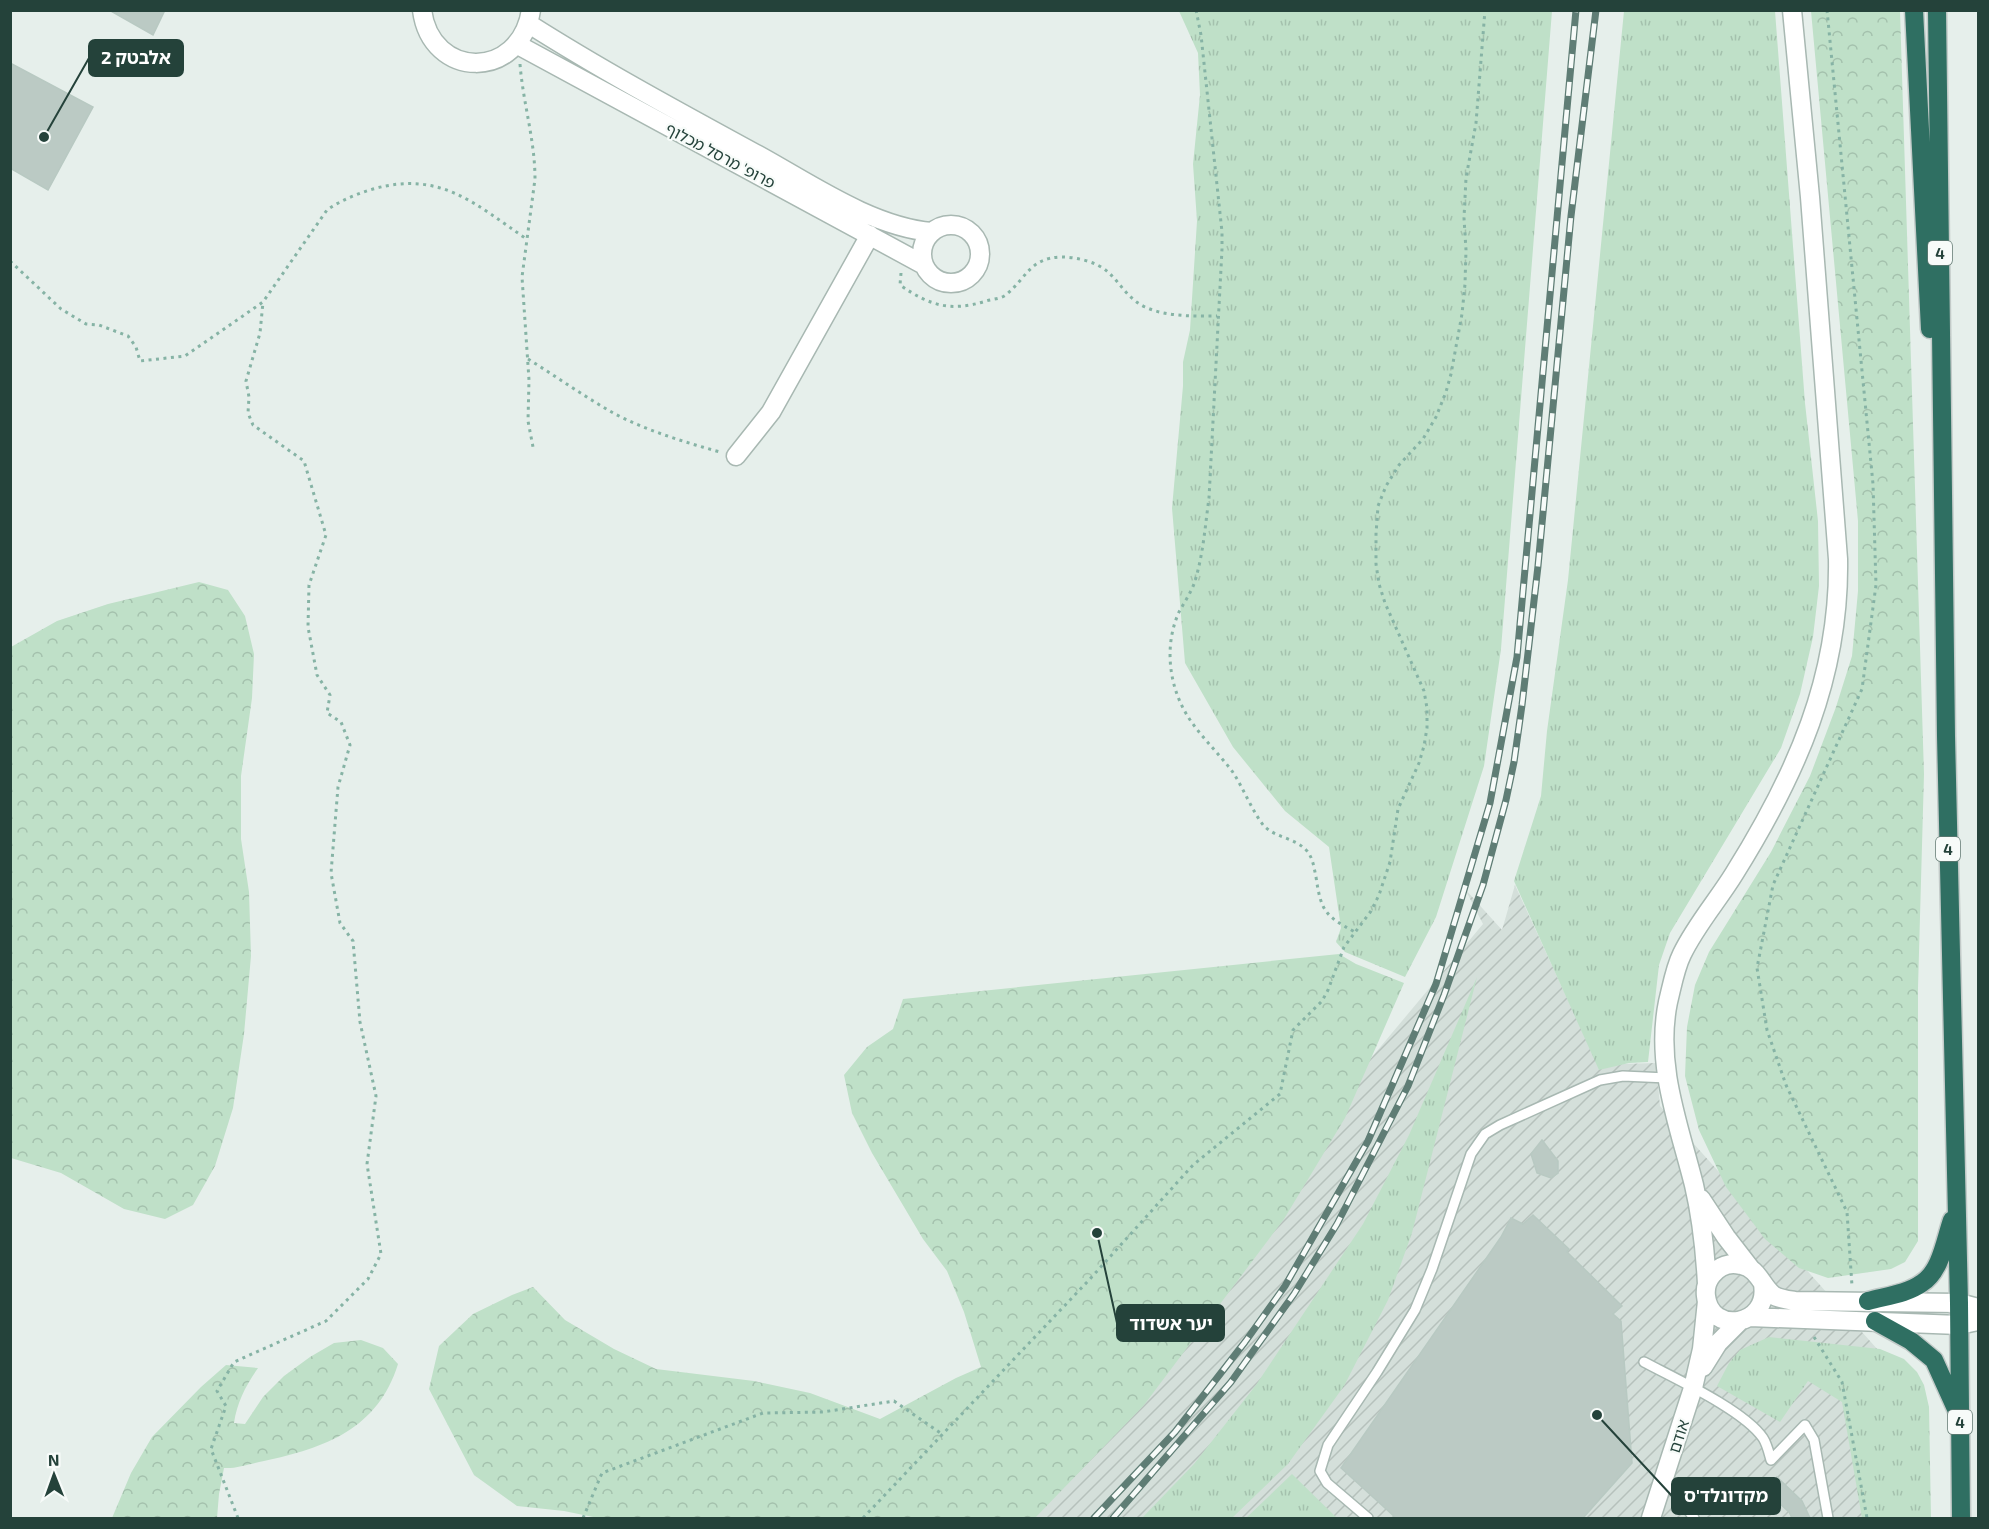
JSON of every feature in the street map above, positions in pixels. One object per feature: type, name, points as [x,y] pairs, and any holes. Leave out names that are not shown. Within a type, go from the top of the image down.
[{"type":"highway","points":[[1914,10],[1928,309],[1943,495]]},
{"type":"highway","name":"4","points":[[1937,10],[1946,736],[1959,1303],[1961,1518]]},
{"type":"highway","points":[[1868,1301],[1906,1291],[1923,1283],[1934,1271],[1957,1204]]},
{"type":"highway","points":[[1875,1321],[1911,1341],[1934,1360],[1960,1418]]},
{"type":"street","points":[[422,10],[429,36],[438,48],[450,57],[464,62],[479,63],[493,61],[518,45],[530,17]]},
{"type":"street","points":[[1750,1268],[1706,1208],[1694,1185],[1673,1112],[1667,1078],[1665,1035],[1667,1005],[1682,954],[1734,874],[1798,755],[1810,728],[1823,684],[1835,627],[1839,592],[1838,559],[1810,197],[1792,10]]},
{"type":"street","name":"פרופ' מרסל מכלוף","points":[[530,17],[589,62],[845,203],[896,226],[932,232]]},
{"type":"street","name":"פרופ' מרסל מכלוף","points":[[518,45],[924,265]]},
{"type":"street","points":[[950,225],[969,230],[980,246],[978,265],[973,274],[956,283],[946,283],[937,279],[924,265],[922,247],[932,232],[940,226],[950,225]]},
{"type":"street","points":[[736,456],[771,412],[870,235]]},
{"type":"street","name":"אודם","points":[[1651,1518],[1693,1388],[1702,1349],[1707,1292],[1705,1240],[1694,1185]]},
{"type":"street","points":[[1978,1308],[1959,1303],[1795,1302],[1775,1297],[1762,1284],[1756,1272],[1742,1265],[1725,1265],[1717,1270],[1707,1292],[1716,1315],[1723,1320],[1802,1318],[1959,1325],[1978,1321]]},
{"type":"street","points":[[1745,1319],[1756,1313],[1763,1299],[1762,1284]]},
{"type":"street","name":"אודם","points":[[1693,1388],[1707,1357],[1718,1343],[1745,1319]]},
{"type":"lane","points":[[1368,1518],[1327,1483],[1320,1471],[1323,1458],[1328,1445],[1415,1310],[1432,1269],[1471,1154],[1485,1134],[1500,1125],[1600,1080],[1623,1076],[1667,1078]]},
{"type":"lane","points":[[1644,1362],[1693,1388],[1749,1423],[1763,1439],[1772,1460],[1805,1425],[1814,1440],[1828,1518]]},
{"type":"lane","points":[[1664,1478],[1694,1518]]},
{"type":"path","points":[[1196,10],[1201,35],[1222,232],[1209,498],[1194,585],[1179,614],[1172,638],[1171,668],[1175,689],[1193,724],[1235,776],[1264,826],[1293,841],[1308,852],[1312,860],[1321,904],[1334,921],[1355,932]]},
{"type":"path","points":[[863,1518],[1089,1280],[1193,1165],[1280,1094],[1293,1030],[1322,1001],[1344,947],[1371,911],[1390,862],[1398,809],[1406,787],[1419,763],[1427,728],[1428,708],[1424,691],[1385,603],[1380,584],[1376,534],[1378,506],[1386,486],[1399,465],[1423,439],[1436,417],[1446,392],[1453,364],[1466,284],[1464,218],[1466,178],[1476,123],[1485,10]]},
{"type":"path","points":[[518,45],[523,96],[535,166],[522,277],[528,359],[528,421],[533,447]]},
{"type":"path","points":[[10,261],[61,309],[86,324],[99,325],[128,336],[136,347],[140,361],[185,356],[263,302],[327,210],[337,202],[380,187],[412,183],[444,188],[481,208],[528,240]]},
{"type":"path","points":[[903,253],[900,285],[919,298],[945,307],[972,306],[1005,296],[1032,266],[1042,260],[1064,257],[1104,268],[1132,300],[1157,312],[1217,316]]},
{"type":"path","points":[[238,1518],[210,1449],[226,1406],[217,1392],[234,1362],[326,1321],[368,1279],[381,1254],[367,1164],[376,1096],[360,1022],[353,940],[340,923],[331,873],[338,787],[350,745],[341,722],[327,713],[330,694],[317,675],[308,627],[309,585],[326,535],[304,461],[254,425],[248,413],[249,397],[246,381],[260,333],[263,302]]},
{"type":"path","points":[[528,359],[614,413],[639,425],[688,443],[736,456]]},
{"type":"path","points":[[1802,1318],[1842,1382],[1867,1518]]},
{"type":"path","points":[[583,1518],[602,1473],[763,1413],[824,1412],[894,1401],[942,1434]]},
{"type":"shaded area","points":[[1515,885],[1572,1009],[1622,1064],[1656,1063],[1660,1106],[1929,1407],[1918,1518],[987,1518],[1483,924],[1465,889],[1502,930]]},
{"type":"green space","points":[[1179,11],[1552,11],[1501,649],[1484,766],[1436,917],[1405,977],[1345,952],[1336,942],[1341,928],[1329,847],[1285,811],[1233,747],[1185,663],[1172,508],[1183,386],[1183,362],[1190,330],[1197,221],[1193,164],[1200,95],[1198,53]]},
{"type":"green space","points":[[1624,11],[1775,11],[1805,403],[1818,521],[1819,586],[1813,637],[1800,694],[1781,748],[1670,933],[1659,965],[1648,1062],[1629,1063],[1599,1070],[1514,881],[1541,796],[1547,731],[1568,580]]},
{"type":"green space","points":[[1811,11],[1900,11],[1924,774],[1918,988],[1918,1241],[1905,1262],[1891,1269],[1828,1278],[1799,1268],[1765,1239],[1726,1187],[1699,1130],[1685,1076],[1687,1027],[1695,985],[1709,952],[1771,852],[1810,776],[1852,656],[1858,591],[1858,521]]},
{"type":"green space","points":[[199,582],[228,590],[245,616],[254,654],[252,698],[241,776],[241,839],[249,892],[251,956],[244,1034],[233,1108],[215,1166],[193,1205],[165,1219],[124,1209],[61,1173],[11,1158],[11,647],[57,621],[108,604]]},
{"type":"green space","points":[[1339,954],[1356,964],[1404,983],[1345,1118],[1284,1219],[1144,1405],[1035,1518],[598,1518],[564,1511],[517,1506],[474,1475],[429,1389],[439,1346],[473,1314],[533,1287],[565,1320],[614,1349],[656,1369],[754,1381],[810,1393],[880,1419],[981,1367],[964,1312],[947,1271],[923,1239],[872,1153],[852,1113],[844,1075],[867,1047],[893,1029],[903,999]]},
{"type":"green space","points":[[1477,977],[1412,1233],[1388,1300],[1344,1386],[1288,1464],[1232,1518],[1142,1518],[1194,1464],[1256,1385],[1363,1224],[1409,1135]]},
{"type":"green space","points":[[1769,1337],[1880,1349],[1904,1359],[1917,1372],[1924,1385],[1929,1407],[1931,1518],[1862,1518],[1842,1402],[1808,1381],[1780,1422],[1717,1386],[1729,1363],[1740,1350]]},
{"type":"green space","points":[[361,1340],[383,1348],[398,1364],[389,1386],[377,1405],[363,1420],[328,1442],[308,1450],[244,1466],[224,1468],[217,1518],[112,1518],[131,1473],[152,1437],[226,1365],[258,1368],[243,1394],[235,1415],[234,1423],[245,1424],[263,1397],[284,1376],[310,1357],[334,1343]]},
{"type":"green space","points":[[1292,1474],[1337,1518],[1246,1518]]},
{"type":"building","points":[[109,10],[165,10],[153,35]]},
{"type":"building","points":[[10,63],[93,107],[48,190],[10,168]]},
{"type":"building","points":[[1542,1140],[1558,1161],[1558,1173],[1551,1178],[1537,1173],[1531,1154]]},
{"type":"building","points":[[1533,1215],[1569,1249],[1567,1252],[1622,1306],[1613,1314],[1621,1321],[1632,1463],[1583,1518],[1396,1518],[1341,1468],[1501,1237],[1511,1218],[1523,1224]]},
{"type":"building","points":[[1777,1477],[1802,1501],[1810,1518],[1792,1518],[1789,1512],[1768,1493]]},
{"type":"railway","points":[[1094,1518],[1175,1432],[1285,1286],[1368,1141],[1436,984],[1490,803],[1517,657],[1576,10]]},
{"type":"railway","points":[[1113,1518],[1231,1382],[1294,1294],[1337,1224],[1408,1086],[1444,995],[1483,885],[1506,800],[1522,705],[1538,566],[1571,216],[1596,10]]},
{"type":"place","name":"אלבטק 2","points":[[44,137]]},
{"type":"place","name":"יער אשדוד","points":[[1097,1233]]},
{"type":"place","name":"מקדונלד'ס","points":[[1597,1415]]}]
